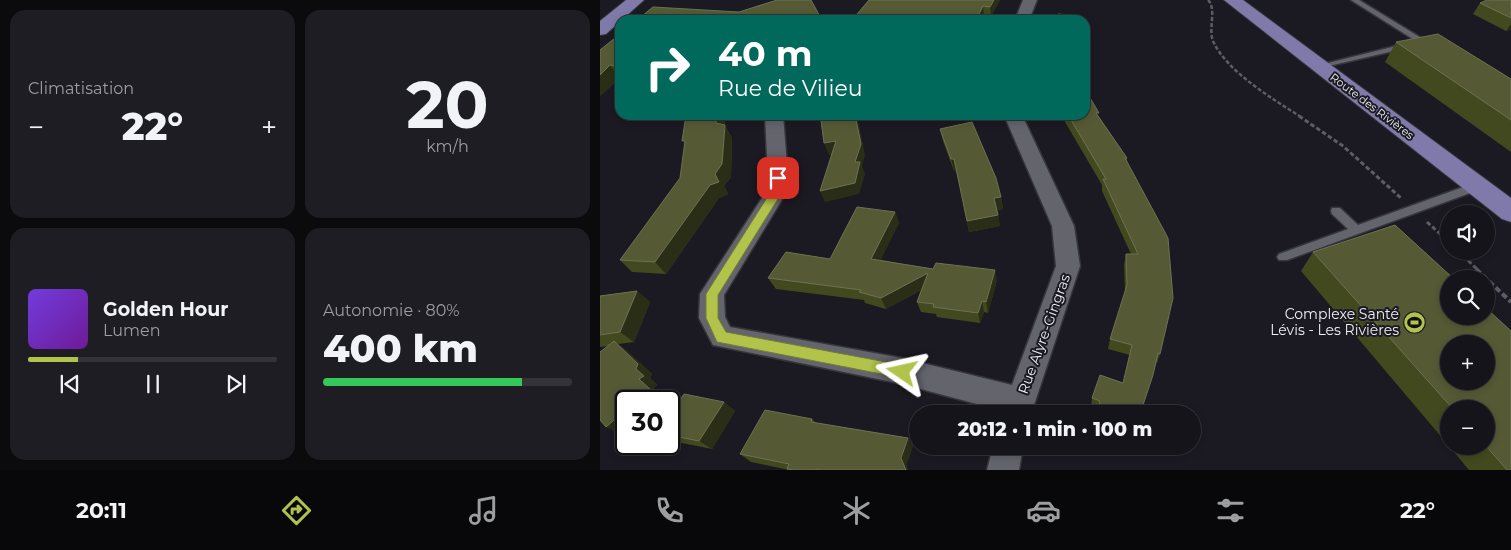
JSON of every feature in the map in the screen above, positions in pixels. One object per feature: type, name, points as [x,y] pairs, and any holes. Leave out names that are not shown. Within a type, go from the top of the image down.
[{"type":"main road","points":[[618,15],[636,0]]},
{"type":"main road","name":"Route des Rivières","points":[[1232,0],[1511,212]]},
{"type":"main road","points":[[600,30],[615,18]]},
{"type":"street","points":[[1024,15],[1030,0]]},
{"type":"street","points":[[774,120],[778,178],[776,194],[712,294],[712,318],[722,337],[902,372],[1008,405]]},
{"type":"street","name":"Rue Alyre-Gingras","points":[[1015,120],[1063,226],[1068,266],[1049,327],[1019,405]]},
{"type":"street","points":[[1003,470],[1006,455]]},
{"type":"lane","points":[[1354,0],[1420,42],[1435,47]]},
{"type":"lane","points":[[1320,66],[1420,42]]},
{"type":"lane","points":[[1283,257],[1477,186]]},
{"type":"lane","points":[[1336,211],[1356,230]]},
{"type":"path","points":[[1208,0],[1211,3],[1212,10],[1212,38],[1229,62],[1264,92],[1358,158],[1440,234]]},
{"type":"path","points":[[1467,260],[1511,302]]},
{"type":"building","points":[[777,0],[811,0],[819,15],[643,15],[653,7],[739,12]]},
{"type":"building","points":[[869,0],[994,0],[990,7],[983,6],[978,15],[856,15]]},
{"type":"building","points":[[1487,0],[1511,0],[1511,18],[1480,3]]},
{"type":"building","points":[[1438,34],[1511,79],[1511,120],[1396,42]]},
{"type":"building","points":[[615,38],[615,66],[610,65],[600,75],[600,50]]},
{"type":"building","points":[[1090,98],[1099,113],[1096,113],[1127,158],[1125,158],[1168,238],[1173,298],[1160,354],[1158,353],[1143,405],[1099,405],[1100,401],[1092,398],[1100,375],[1123,383],[1132,345],[1110,339],[1127,285],[1126,254],[1138,254],[1103,179],[1106,179],[1071,120],[1090,120]]},
{"type":"building","points":[[685,120],[716,120],[716,123],[725,125],[722,164],[715,174],[719,182],[710,185],[655,262],[620,260],[680,178],[685,141],[682,141]]},
{"type":"building","points":[[856,120],[861,144],[855,162],[860,162],[855,183],[820,191],[836,141],[824,143],[821,121]]},
{"type":"building","points":[[972,122],[996,178],[1001,197],[994,198],[998,215],[967,221],[954,159],[951,159],[940,129]]},
{"type":"building","points":[[857,207],[895,212],[871,259],[933,269],[936,263],[995,270],[986,302],[982,301],[978,313],[933,307],[934,304],[917,302],[928,273],[881,298],[859,292],[861,290],[768,278],[786,252],[830,259]]},
{"type":"building","points":[[1395,225],[1444,270],[1440,270],[1440,325],[1495,325],[1495,316],[1511,331],[1511,470],[1507,470],[1494,455],[1495,400],[1445,400],[1313,252]]},
{"type":"building","points":[[637,291],[620,332],[600,335],[600,296]]},
{"type":"building","points":[[614,341],[638,364],[636,369],[644,376],[639,379],[651,390],[615,390],[615,419],[606,427],[600,420],[600,352]]},
{"type":"building","points":[[684,394],[724,402],[699,441],[680,437],[680,400]]},
{"type":"building","points":[[765,410],[812,419],[811,422],[908,438],[901,458],[906,470],[794,470],[787,469],[789,464],[740,454]]},
{"type":"place","name":"Complexe Santé Lévis - Les Rivières","points":[[1415,322]]},
{"type":"route","points":[[778,178],[776,194],[712,294],[712,318],[722,337],[902,372]]}]
